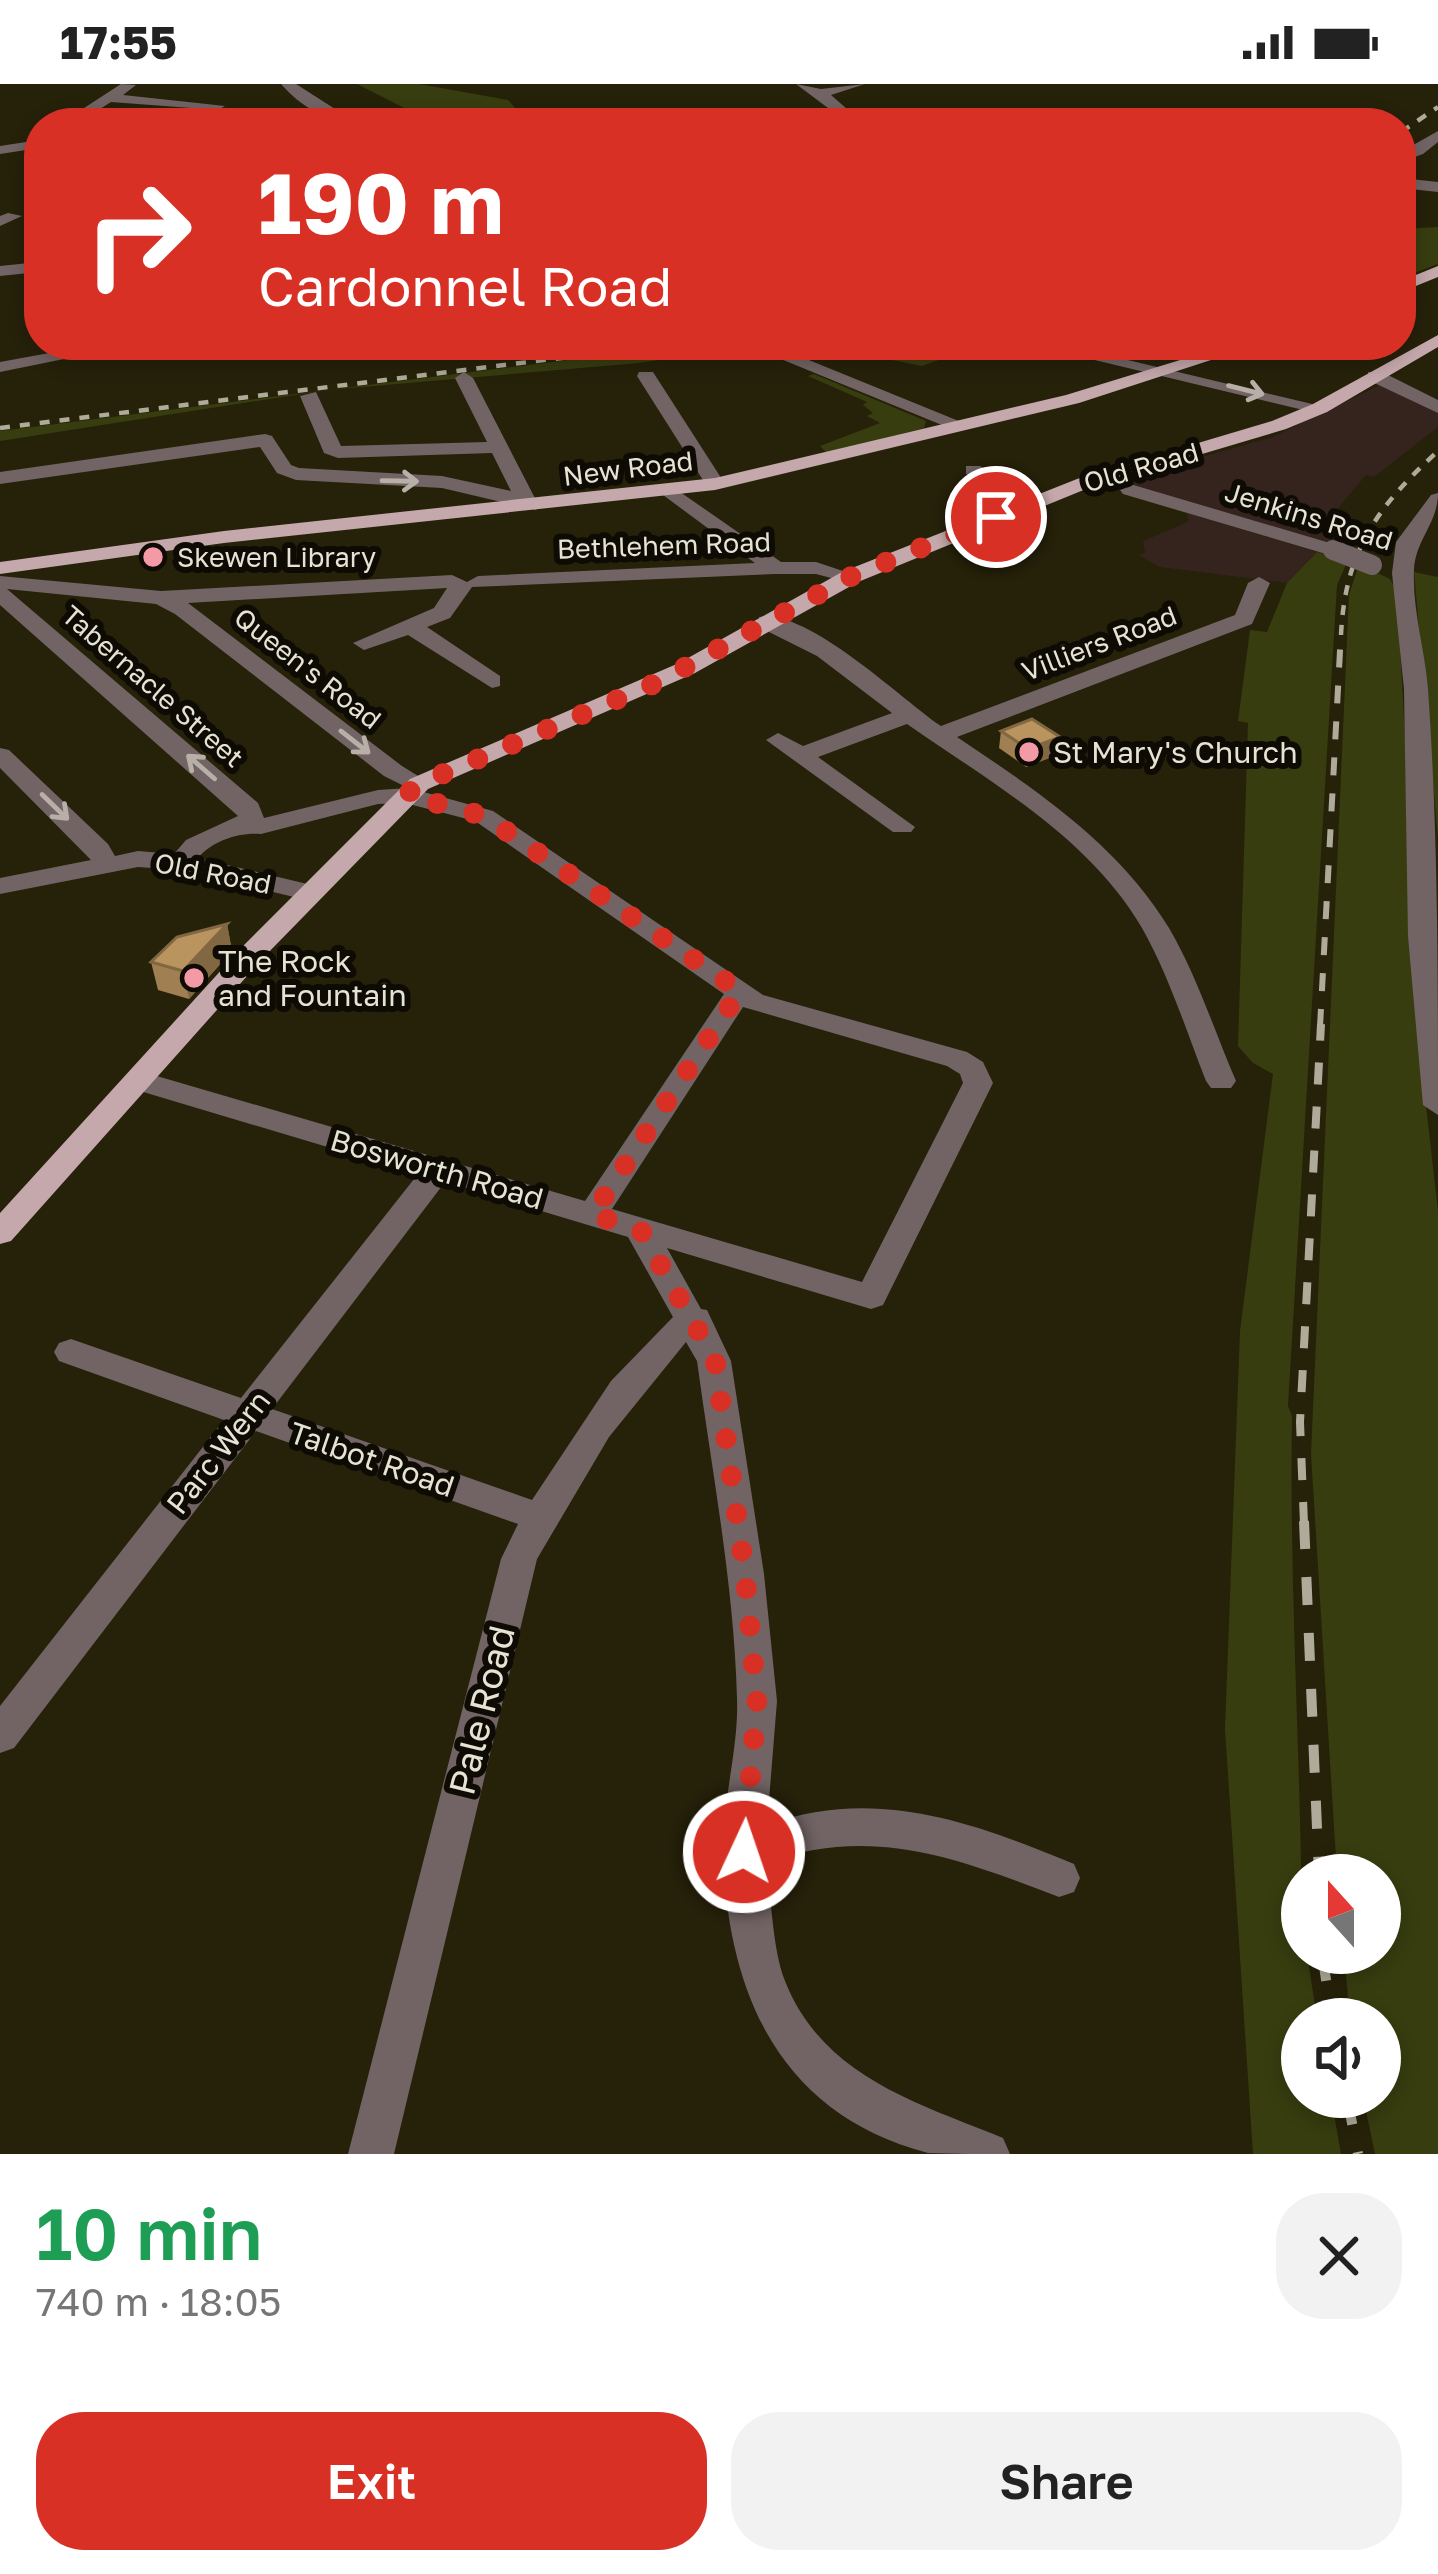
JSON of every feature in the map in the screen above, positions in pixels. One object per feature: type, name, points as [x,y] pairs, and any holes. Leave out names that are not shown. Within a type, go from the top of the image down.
[{"type":"main road","name":"New Road","points":[[0,568],[246,535],[715,484],[961,426],[1205,360]]},
{"type":"main road","name":"Old Road","points":[[311,892],[412,789],[671,676],[850,577],[1032,502],[1232,441],[1320,408],[1403,360]]},
{"type":"main road","points":[[0,1233],[311,892]]},
{"type":"street","points":[[94,108],[130,84]]},
{"type":"street","points":[[803,84],[839,108]]},
{"type":"street","points":[[822,93],[858,84]]},
{"type":"street","points":[[112,98],[218,106]]},
{"type":"street","points":[[0,367],[39,360]]},
{"type":"street","points":[[794,360],[961,426]]},
{"type":"street","points":[[1117,360],[1320,408]]},
{"type":"street","points":[[646,376],[715,484]]},
{"type":"street","points":[[1375,376],[1438,407]]},
{"type":"street","points":[[464,378],[527,503]]},
{"type":"street","points":[[309,395],[331,449],[338,452],[501,447]]},
{"type":"street","points":[[0,478],[265,440],[284,469],[317,478],[442,482],[527,503]]},
{"type":"street","points":[[973,470],[1032,502]]},
{"type":"street","name":"Jenkins Road","points":[[1130,490],[1402,573]]},
{"type":"street","points":[[670,491],[776,568]]},
{"type":"street","points":[[1438,499],[1407,542],[1402,573],[1416,689],[1422,936],[1438,1106]]},
{"type":"street","name":"Bethlehem Road","points":[[478,582],[776,568],[830,570],[850,577]]},
{"type":"street","points":[[0,582],[160,598],[452,581],[462,588],[454,604],[364,643]]},
{"type":"street","name":"Villiers Road","points":[[938,736],[1244,619],[1259,584]]},
{"type":"street","name":"Tabernacle Street","points":[[0,594],[249,808],[252,819],[243,825]]},
{"type":"street","name":"Queen's Road","points":[[160,598],[183,609],[412,789]]},
{"type":"street","points":[[766,622],[795,634],[1039,805],[1126,886],[1157,932],[1221,1081]]},
{"type":"street","points":[[410,626],[492,681]]},
{"type":"street","points":[[902,826],[788,748],[910,716]]},
{"type":"street","points":[[0,755],[99,849],[105,863]]},
{"type":"street","points":[[181,862],[195,845],[243,825],[261,826],[412,789],[484,816],[740,991],[592,1215]]},
{"type":"street","name":"Old Road","points":[[0,886],[138,859],[181,862],[311,892]]},
{"type":"street","name":"Bosworth Road","points":[[140,1081],[871,1297],[978,1083],[973,1069],[957,1058],[772,1009],[740,991]]},
{"type":"street","name":"Parc Wern","points":[[0,1736],[438,1169]]},
{"type":"street","points":[[640,1229],[715,1360],[745,1574],[757,1701],[744,1852],[763,1983],[785,2025],[811,2058],[861,2103],[986,2154]]},
{"type":"street","name":"Pale Road","points":[[371,2154],[519,1559],[537,1516],[645,1366],[683,1324],[695,1319]]},
{"type":"street","name":"Talbot Road","points":[[71,1352],[537,1516]]},
{"type":"street","points":[[744,1852],[824,1827],[891,1826],[991,1848],[1059,1878]]},
{"type":"shaded area","points":[[1380,385],[1438,413],[1438,427],[1374,477],[1366,475],[1323,526],[1332,546],[1117,481],[1273,437]]},
{"type":"shaded area","points":[[1187,513],[1317,552],[1287,583],[1160,567],[1138,555],[1145,553],[1143,541],[1188,522]]},
{"type":"green space","points":[[357,84],[419,84],[508,100],[515,108],[404,108]]},
{"type":"green space","points":[[1438,227],[1438,264],[1416,272],[1416,228]]},
{"type":"green space","points":[[569,360],[659,360],[330,390]]},
{"type":"green space","points":[[892,360],[938,360],[922,366]]},
{"type":"green space","points":[[814,374],[926,421],[924,428],[827,453],[820,446],[880,423],[867,416],[873,413],[863,405],[867,402],[808,376]]},
{"type":"green space","points":[[323,391],[0,441],[0,431]]},
{"type":"green space","points":[[1317,552],[1348,560],[1337,585],[1288,1406],[1292,1416],[1301,1854],[1281,1854],[1281,1974],[1310,1974],[1314,1998],[1281,1998],[1281,2118],[1335,2118],[1341,2154],[1253,2154],[1225,1729],[1240,1331],[1273,1074],[1253,1063],[1238,1046],[1248,723],[1238,721],[1250,630],[1267,632],[1287,583]]},
{"type":"green space","points":[[1359,564],[1390,579],[1397,592],[1425,1097],[1438,1211],[1438,2154],[1375,2154],[1367,2118],[1401,2118],[1401,1998],[1348,1998],[1346,1974],[1401,1974],[1401,1854],[1336,1854],[1311,1454],[1349,595]]},
{"type":"green space","points":[[1414,572],[1438,577],[1438,838]]},
{"type":"building","points":[[1032,719],[1060,737],[1028,749],[1001,731]]},
{"type":"building","points":[[227,924],[183,971],[151,962],[177,937]]},
{"type":"railway","points":[[1416,122],[1438,107]]},
{"type":"railway","points":[[0,428],[545,360]]},
{"type":"railway","points":[[1341,635],[1349,579],[1368,532],[1438,451]]},
{"type":"railway","points":[[1320,1027],[1341,632]]},
{"type":"railway","points":[[1304,1524],[1300,1422],[1321,1024]]},
{"type":"railway","points":[[1304,1521],[1318,1854]]},
{"type":"railway","points":[[1325,1974],[1329,1998]]},
{"type":"railway","points":[[1351,2118],[1358,2154]]},
{"type":"place","name":"Skewen Library","points":[[153,557]]},
{"type":"place","name":"St Mary's Church","points":[[1029,752]]},
{"type":"place","name":"The Rock and Fountain","points":[[194,978]]},
{"type":"route","points":[[744,1852],[757,1701],[745,1574],[715,1360],[640,1229],[592,1215],[740,991],[484,816],[406,795],[419,784],[687,668],[850,577],[996,517]]}]
